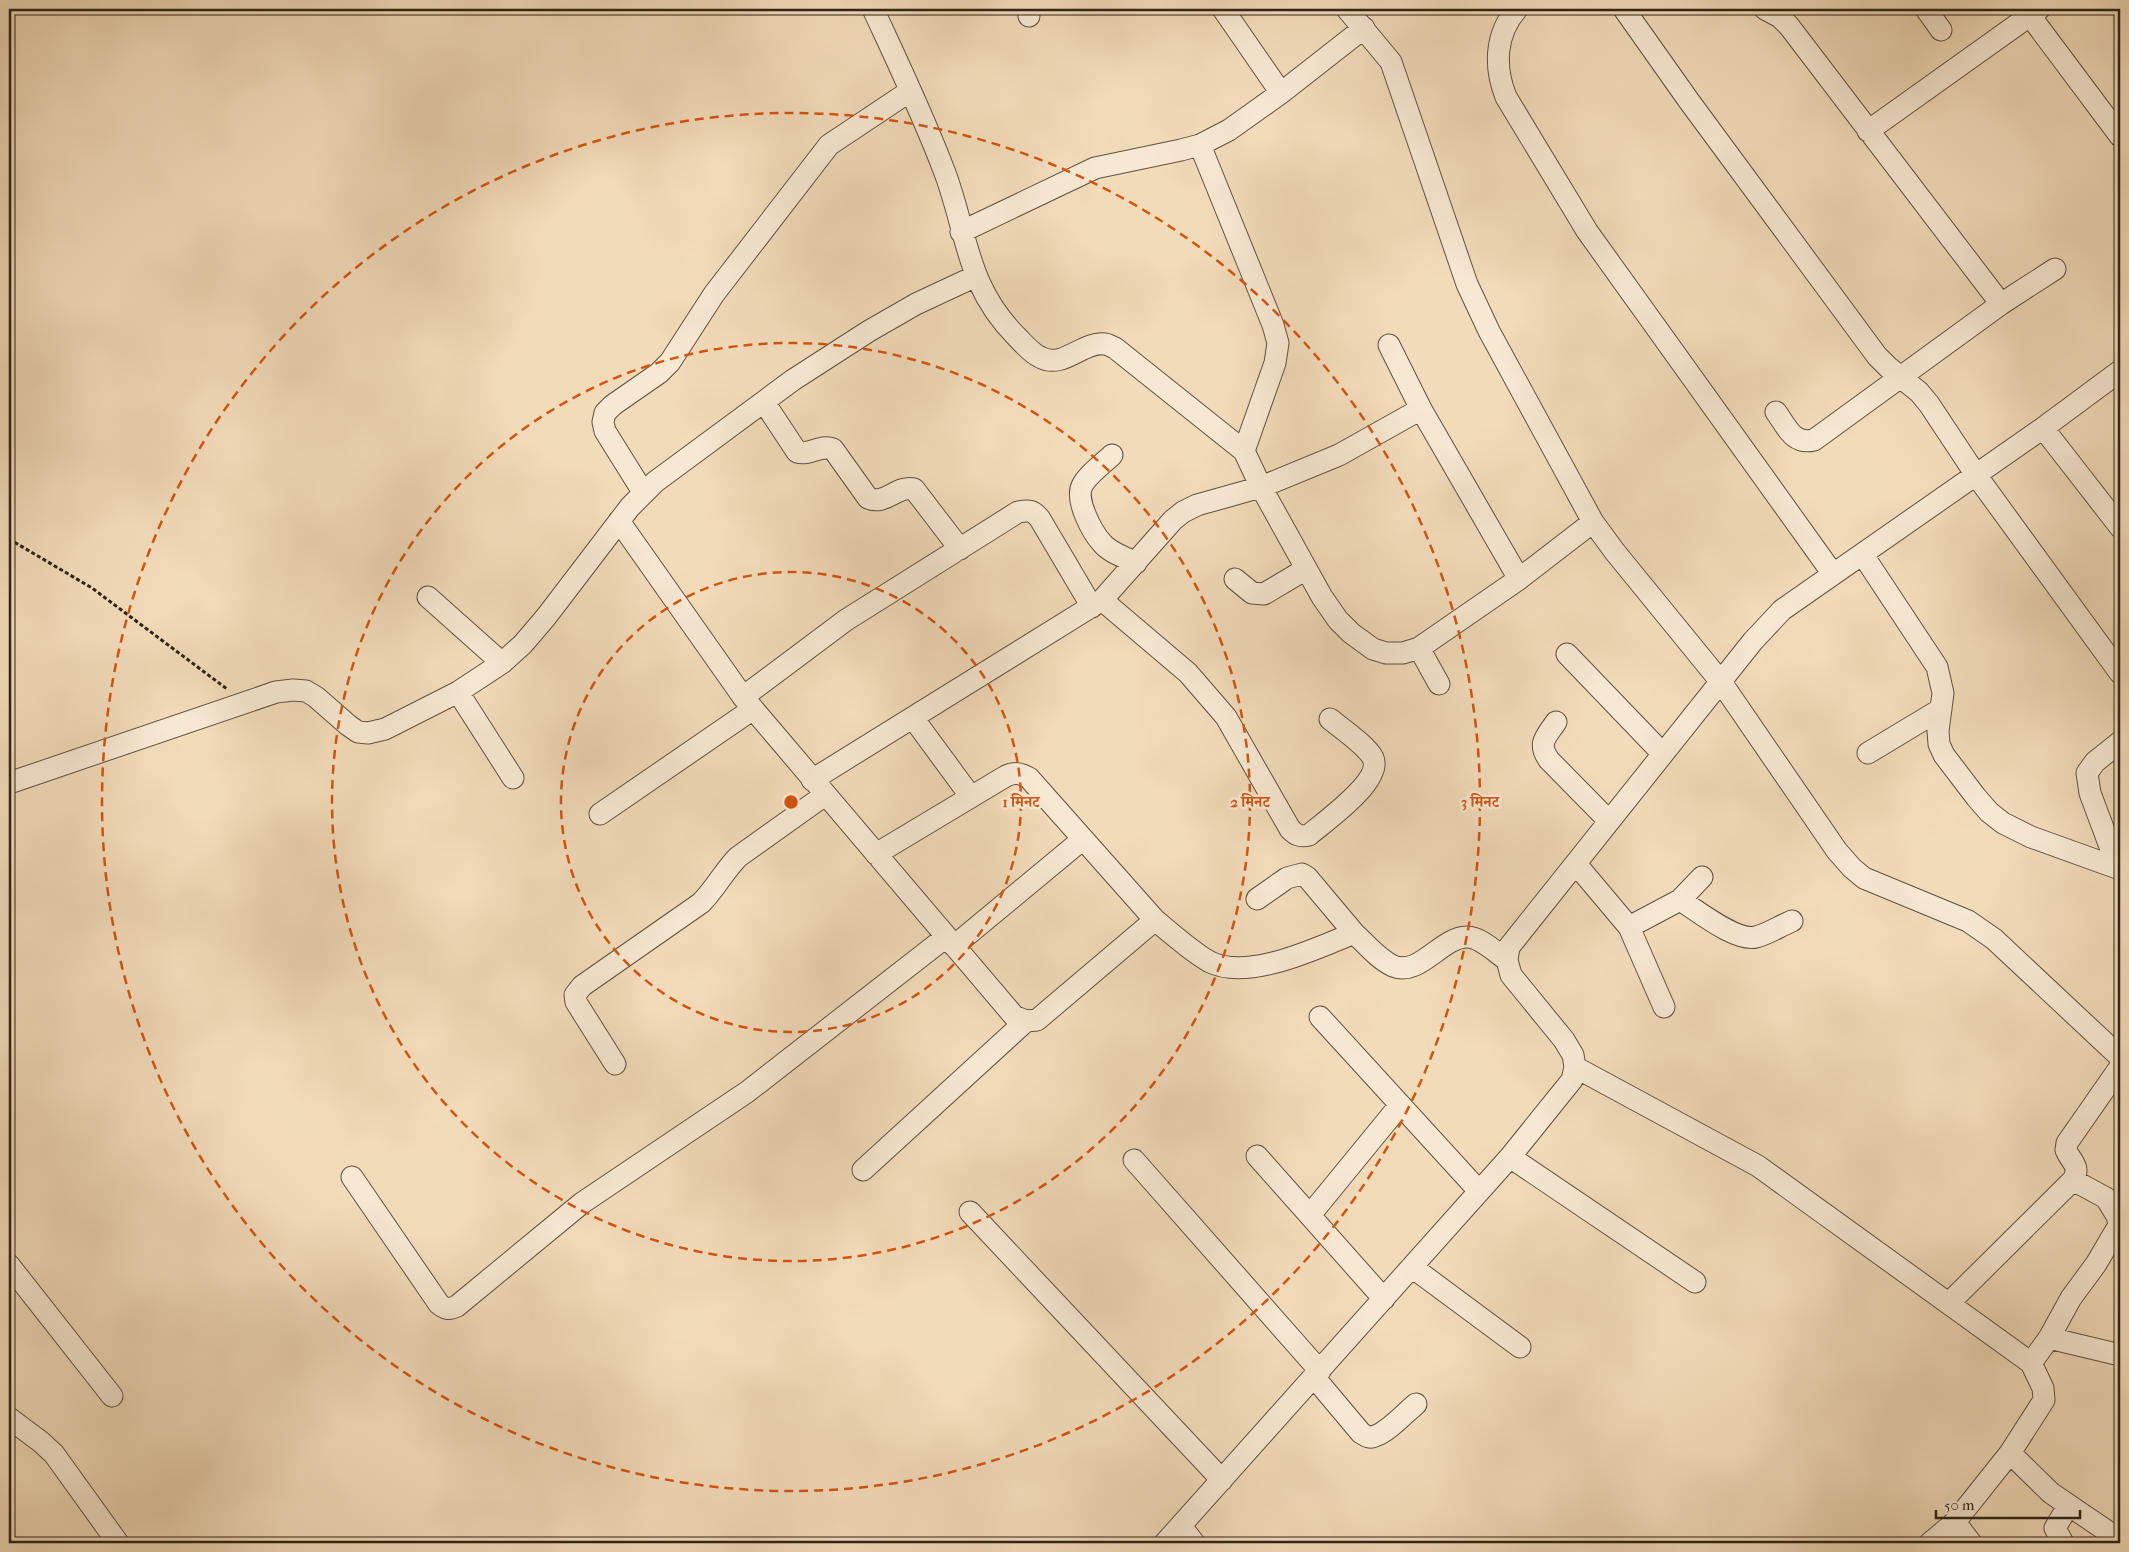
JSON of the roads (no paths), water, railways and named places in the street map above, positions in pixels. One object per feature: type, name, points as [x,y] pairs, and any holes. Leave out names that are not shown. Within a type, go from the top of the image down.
[{"type":"street","points":[[873,9],[945,174],[961,232],[976,276],[995,314],[1027,347],[1040,358],[1050,361],[1065,358],[1090,346],[1104,344],[1115,348],[1244,450],[1261,487],[1322,597],[1338,620],[1351,633],[1373,648],[1386,653],[1403,653],[1419,648],[1519,579],[1593,522]]},
{"type":"street","points":[[1223,9],[1281,93]]},
{"type":"street","points":[[1347,9],[1384,52],[1395,72],[1467,284],[1489,331],[1593,522],[1614,552],[1721,682],[1836,851],[1852,868],[1864,878],[1968,921],[1994,939],[2120,1057]]},
{"type":"street","points":[[1517,9],[1504,29],[1499,45],[1498,69],[1506,97],[1587,231],[1834,574]]},
{"type":"street","points":[[1624,9],[1689,101],[1878,356],[1899,377],[1919,392],[1929,404],[1976,475],[2120,672]]},
{"type":"street","points":[[1765,9],[1789,26],[2000,304]]},
{"type":"street","points":[[1926,9],[1941,30]]},
{"type":"street","points":[[1868,131],[2031,11],[2120,136]]},
{"type":"street","points":[[961,232],[1095,168],[1180,150],[1200,144],[1229,130],[1281,93],[1364,28]]},
{"type":"street","points":[[643,492],[605,431],[603,422],[605,413],[613,405],[659,373],[670,362],[714,294],[829,145],[910,91]]},
{"type":"street","points":[[1200,144],[1273,325],[1278,343],[1275,363],[1244,450]]},
{"type":"street","points":[[1776,412],[1798,440],[1805,442],[1814,440],[2000,304],[2055,269]]},
{"type":"street","points":[[9,783],[276,692],[306,691],[358,732],[368,733],[385,728],[458,692],[502,663],[523,644],[643,492],[793,380],[916,304],[976,276]]},
{"type":"street","points":[[1389,345],[1421,409],[1519,579]]},
{"type":"street","points":[[1165,1543],[1510,1157],[1572,1080],[1576,1067],[1573,1055],[1564,1040],[1511,975],[1507,960],[1510,947],[1516,937],[1769,622],[1834,574],[2043,428],[2120,371]]},
{"type":"street","points":[[764,402],[797,452],[803,454],[827,447],[833,449],[868,498],[874,501],[883,500],[900,490],[914,489],[960,549]]},
{"type":"street","points":[[615,1064],[576,1002],[575,995],[582,986],[701,902],[711,893],[728,867],[738,857],[819,788],[913,718],[1097,603],[1183,512],[1197,505],[1261,487],[1339,456],[1421,409]]},
{"type":"street","points":[[2043,428],[2120,527]]},
{"type":"street","points":[[1112,455],[1083,484],[1079,494],[1080,502],[1102,543],[1111,551],[1136,563]]},
{"type":"street","points":[[600,814],[748,703],[846,620],[1018,512],[1028,510],[1036,513],[1097,603],[1188,673],[1226,717],[1290,829],[1301,837],[1309,835],[1361,790],[1370,778],[1374,766],[1373,758],[1367,750],[1330,719]]},
{"type":"street","points":[[619,522],[748,703],[1014,1016],[1026,1021],[1037,1020],[1154,920]]},
{"type":"street","points":[[1863,555],[1937,667],[1943,694],[1939,744],[1951,765],[1989,812],[2003,823],[2030,837],[2119,868]]},
{"type":"street","points":[[1235,579],[1252,593],[1264,594],[1306,569]]},
{"type":"street","points":[[428,598],[502,663]]},
{"type":"street","points":[[1419,648],[1439,684]]},
{"type":"street","points":[[1567,654],[1663,754]]},
{"type":"street","points":[[458,692],[513,778]]},
{"type":"street","points":[[1868,753],[1941,709]]},
{"type":"street","points":[[913,718],[971,797]]},
{"type":"street","points":[[1556,722],[1544,741],[1542,748],[1544,754],[1609,821]]},
{"type":"street","points":[[2119,868],[2090,793],[2087,773],[2095,762],[2120,742]]},
{"type":"street","points":[[876,854],[1006,776],[1014,773],[1022,774],[1029,778],[1154,920],[1208,961],[1226,968],[1242,968],[1289,959],[1354,933]]},
{"type":"street","points":[[352,1177],[439,1304],[444,1308],[451,1309],[582,1204],[747,1092],[1083,839]]},
{"type":"street","points":[[1576,864],[1629,927],[1664,1008]]},
{"type":"street","points":[[1257,899],[1287,878],[1302,874],[1354,933],[1382,959],[1393,966],[1404,968],[1416,964],[1456,939],[1467,937],[1477,940],[1507,960]]},
{"type":"street","points":[[1629,927],[1680,900],[1702,877]]},
{"type":"street","points":[[1680,900],[1733,933],[1745,938],[1756,937],[1792,921]]},
{"type":"street","points":[[1320,1017],[1479,1191]]},
{"type":"street","points":[[863,1170],[1026,1021]]},
{"type":"street","points":[[1576,1067],[1758,1166],[2031,1363],[2043,1388],[2044,1400],[2010,1453],[1955,1522],[1930,1543]]},
{"type":"street","points":[[1949,1303],[2073,1180],[2077,1173],[2077,1166],[2066,1150],[2066,1143],[2120,1067]]},
{"type":"street","points":[[1310,1216],[1400,1105]]},
{"type":"street","points":[[1257,1156],[1384,1299]]},
{"type":"street","points":[[1510,1157],[1695,1282]]},
{"type":"street","points":[[1134,1160],[1317,1374],[1361,1433],[1367,1437],[1375,1437],[1416,1404]]},
{"type":"street","points":[[2031,1363],[2049,1338],[2071,1298],[2096,1264],[2119,1224],[2117,1216],[2106,1198],[2073,1180]]},
{"type":"street","points":[[970,1212],[1222,1480]]},
{"type":"street","points":[[9,1265],[112,1396]]},
{"type":"street","points":[[1412,1267],[1520,1347]]},
{"type":"street","points":[[2049,1338],[2120,1355]]},
{"type":"street","points":[[9,1418],[54,1454],[118,1543]]},
{"type":"street","points":[[2010,1453],[2051,1494],[2120,1540]]},
{"type":"street","points":[[2063,1543],[2055,1528],[2068,1506]]},
{"type":"street","points":[[1955,1522],[1971,1543]]},
{"type":"street","points":[[1180,1526],[1194,1543]]}]
